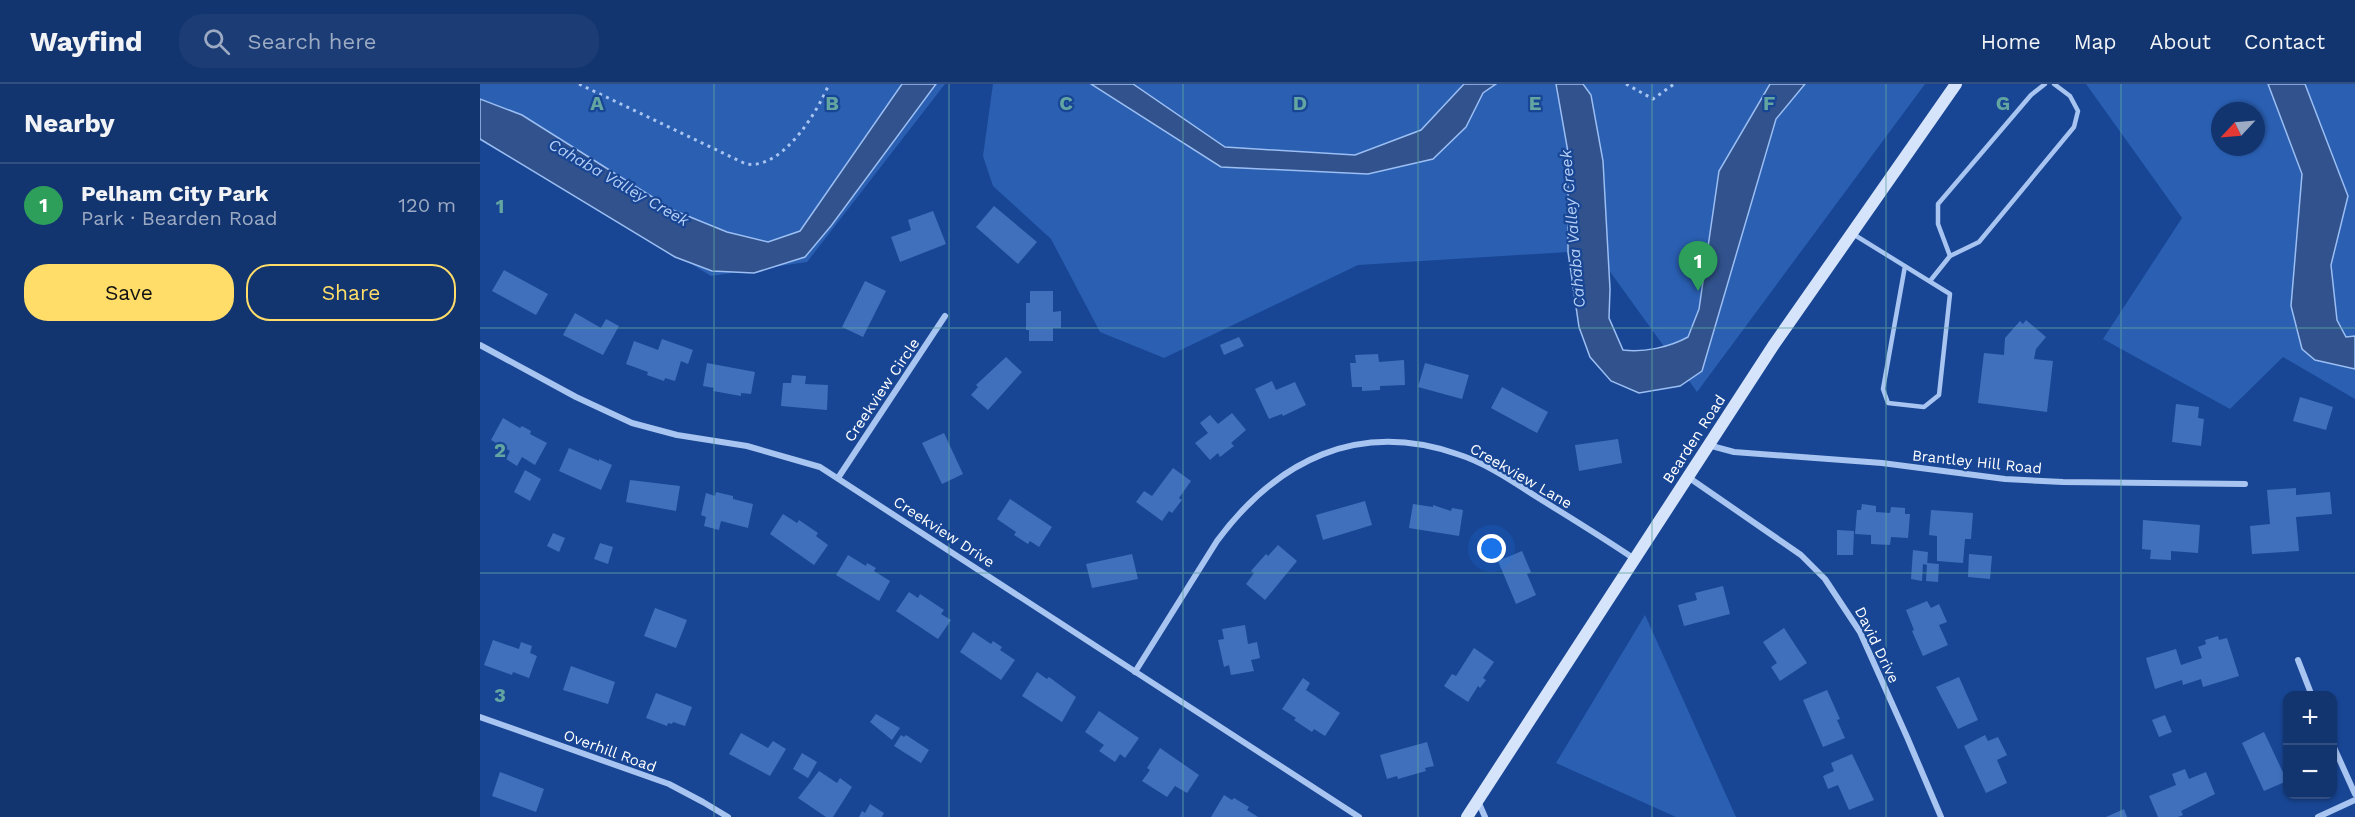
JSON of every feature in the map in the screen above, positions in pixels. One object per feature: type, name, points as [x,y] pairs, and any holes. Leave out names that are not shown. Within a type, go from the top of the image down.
[{"type":"street","name":"Bearden Road","points":[[1467,817],[1707,445],[1851,233],[1956,84]]},
{"type":"street","name":"Creekview Circle","points":[[838,478],[945,316]]},
{"type":"street","name":"Creekview Drive","points":[[480,345],[576,397],[632,423],[677,435],[747,446],[820,467],[1359,817]]},
{"type":"street","name":"Creekview Lane","points":[[1135,672],[1216,541],[1231,521],[1267,486],[1289,470],[1308,459],[1351,445],[1390,441],[1420,443],[1459,454],[1499,473],[1633,558]]},
{"type":"street","name":"Brantley Hill Road","points":[[1707,445],[1734,452],[1882,463],[2005,479],[2245,484]]},
{"type":"street","name":"David Drive","points":[[1687,477],[1801,555],[1825,579],[1860,632],[1941,817]]},
{"type":"street","points":[[2298,660],[2310,691]]},
{"type":"street","name":"Overhill Road","points":[[480,717],[669,784],[728,817]]},
{"type":"street","points":[[2333,745],[2355,794]]},
{"type":"street","points":[[1478,800],[1485,817]]},
{"type":"street","points":[[2318,817],[2355,800]]},
{"type":"lane","points":[[1950,256],[1938,224],[1938,204],[2031,95],[2045,84]]},
{"type":"lane","points":[[1929,281],[1950,256],[1979,242],[2074,126],[2078,111],[2070,96],[2054,84]]},
{"type":"lane","points":[[1851,233],[1905,266],[1950,294],[1939,395],[1924,407],[1888,403],[1883,389],[1905,266]]},
{"type":"path","points":[[579,84],[746,164],[758,166],[784,151],[809,120],[829,84]]},
{"type":"path","points":[[1626,84],[1653,99],[1674,84]]},
{"type":"shaded area","points":[[480,84],[945,84],[807,262],[711,276],[496,143],[480,139]]},
{"type":"shaded area","points":[[993,84],[1925,84],[1697,392],[1569,215],[1568,252],[1358,265],[1164,358],[1100,332],[1051,239],[993,186],[983,156]]},
{"type":"shaded area","points":[[2086,84],[2268,84],[2302,174],[2291,306],[2302,349],[2315,360],[2355,369],[2355,399],[2283,357],[2230,409],[2103,339],[2182,218]]},
{"type":"shaded area","points":[[2305,84],[2355,84],[2355,336],[2346,337],[2337,320],[2331,265],[2348,196]]},
{"type":"shaded area","points":[[1645,615],[1736,817],[1676,817],[1556,763]]},
{"type":"water","name":"Cahaba Valley Creek","points":[[902,84],[936,84],[831,226],[805,257],[754,273],[712,271],[675,257],[480,139],[480,99],[522,115],[673,210],[727,232],[768,242],[800,231]]},
{"type":"water","points":[[1091,84],[1133,84],[1225,147],[1355,155],[1421,130],[1464,84],[1496,84],[1483,93],[1466,127],[1433,159],[1368,174],[1221,167]]},
{"type":"water","name":"Cahaba Valley Creek","points":[[1556,84],[1583,84],[1591,95],[1603,161],[1610,289],[1609,318],[1623,350],[1639,351],[1673,344],[1688,337],[1699,309],[1719,171],[1770,84],[1805,84],[1776,119],[1702,371],[1680,386],[1639,393],[1611,381],[1590,357],[1579,327],[1568,252],[1568,152]]},
{"type":"water","points":[[2268,84],[2305,84],[2348,196],[2331,265],[2337,320],[2346,337],[2355,336],[2355,369],[2315,360],[2302,349],[2291,306],[2302,174]]},
{"type":"building","points":[[994,206],[1037,242],[1018,264],[976,227]]},
{"type":"building","points":[[933,211],[946,244],[900,262],[891,237],[911,230],[908,220]]},
{"type":"building","points":[[504,270],[548,294],[536,315],[492,291]]},
{"type":"building","points":[[865,281],[886,291],[863,337],[842,327]]},
{"type":"building","points":[[1030,291],[1053,291],[1053,312],[1061,311],[1061,328],[1053,328],[1053,341],[1029,341],[1029,330],[1026,330],[1026,303],[1030,303]]},
{"type":"building","points":[[575,313],[601,328],[606,319],[619,326],[603,355],[563,335]]},
{"type":"building","points":[[2026,320],[2046,337],[2036,349],[2034,359],[2053,361],[2047,412],[1978,403],[1984,353],[2004,355],[2005,338],[2020,321],[2023,324]]},
{"type":"building","points":[[1239,337],[1244,346],[1224,355],[1220,345]]},
{"type":"building","points":[[662,339],[693,350],[688,364],[681,361],[675,381],[665,378],[664,381],[626,364],[634,341],[658,350]]},
{"type":"building","points":[[1378,354],[1379,362],[1404,360],[1405,385],[1380,386],[1380,390],[1362,391],[1362,387],[1352,387],[1350,363],[1356,363],[1355,355]]},
{"type":"building","points":[[1006,357],[1022,372],[988,410],[971,395],[978,387],[976,385]]},
{"type":"building","points":[[707,363],[755,372],[751,394],[741,393],[741,396],[713,391],[714,388],[703,386]]},
{"type":"building","points":[[1425,363],[1469,375],[1462,399],[1418,387]]},
{"type":"building","points":[[792,375],[806,376],[805,384],[828,385],[827,410],[781,406],[783,383],[791,383]]},
{"type":"building","points":[[1272,381],[1276,390],[1295,382],[1306,405],[1283,416],[1282,414],[1269,419],[1255,389]]},
{"type":"building","points":[[1502,387],[1548,412],[1537,433],[1491,408]]},
{"type":"building","points":[[2300,397],[2333,407],[2326,430],[2293,421]]},
{"type":"building","points":[[2176,404],[2199,407],[2198,418],[2204,419],[2201,446],[2172,442]]},
{"type":"building","points":[[1232,413],[1246,430],[1231,443],[1234,446],[1220,457],[1218,453],[1210,460],[1195,443],[1208,433],[1200,423],[1210,415],[1218,424]]},
{"type":"building","points":[[503,418],[520,428],[522,426],[531,431],[530,434],[547,443],[535,465],[522,457],[517,466],[506,459],[510,451],[491,440]]},
{"type":"building","points":[[944,433],[963,474],[942,484],[922,443]]},
{"type":"building","points":[[1618,439],[1622,463],[1579,471],[1575,445]]},
{"type":"building","points":[[569,448],[612,465],[601,490],[559,471]]},
{"type":"building","points":[[1173,468],[1191,481],[1179,498],[1182,500],[1172,513],[1169,511],[1162,521],[1136,502],[1144,491],[1152,496]]},
{"type":"building","points":[[525,470],[541,479],[530,501],[514,492]]},
{"type":"building","points":[[630,480],[680,486],[676,511],[626,502]]},
{"type":"building","points":[[2296,488],[2296,495],[2330,492],[2332,514],[2296,517],[2299,551],[2252,554],[2250,526],[2270,524],[2267,490]]},
{"type":"building","points":[[716,492],[753,504],[748,528],[721,521],[719,530],[704,526],[706,517],[701,515],[706,493],[715,496]]},
{"type":"building","points":[[1010,499],[1052,527],[1039,547],[1030,541],[1028,544],[1014,535],[1016,532],[997,519]]},
{"type":"building","points":[[1365,501],[1372,525],[1323,540],[1316,515]]},
{"type":"building","points":[[1413,504],[1433,507],[1433,505],[1451,511],[1452,508],[1463,510],[1459,536],[1409,528]]},
{"type":"building","points":[[1862,504],[1876,506],[1876,512],[1890,513],[1891,507],[1905,508],[1905,514],[1910,514],[1908,538],[1891,537],[1890,545],[1871,544],[1871,535],[1855,534],[1857,510],[1861,510]]},
{"type":"building","points":[[1931,510],[1973,513],[1971,539],[1965,539],[1963,563],[1937,561],[1937,536],[1929,535]]},
{"type":"building","points":[[783,514],[797,523],[799,520],[818,533],[816,536],[828,545],[814,565],[770,534]]},
{"type":"building","points":[[2143,520],[2200,525],[2198,553],[2171,551],[2171,560],[2150,559],[2151,550],[2142,549]]},
{"type":"building","points":[[1837,530],[1854,531],[1853,555],[1837,555]]},
{"type":"building","points":[[553,533],[565,538],[559,552],[547,546]]},
{"type":"building","points":[[600,543],[613,547],[608,564],[594,559]]},
{"type":"building","points":[[1278,545],[1297,561],[1265,600],[1246,584],[1254,573],[1251,571],[1266,554],[1268,556]]},
{"type":"building","points":[[1913,550],[1928,552],[1927,565],[1923,564],[1922,581],[1911,579]]},
{"type":"building","points":[[1522,551],[1531,572],[1527,574],[1536,595],[1516,604],[1498,561]]},
{"type":"building","points":[[1132,554],[1138,579],[1092,588],[1086,564]]},
{"type":"building","points":[[1969,554],[1992,556],[1990,579],[1968,577]]},
{"type":"building","points":[[848,555],[866,566],[867,563],[876,568],[874,571],[890,581],[879,601],[836,575]]},
{"type":"building","points":[[1927,563],[1939,564],[1938,582],[1926,581]]},
{"type":"building","points":[[1723,586],[1730,614],[1684,626],[1678,605],[1697,600],[1695,593]]},
{"type":"building","points":[[909,592],[918,598],[920,594],[944,610],[941,614],[951,620],[938,639],[896,611]]},
{"type":"building","points":[[1927,601],[1931,608],[1939,604],[1947,622],[1939,625],[1948,645],[1923,656],[1906,610]]},
{"type":"building","points":[[655,608],[687,620],[676,648],[644,636]]},
{"type":"building","points":[[1245,625],[1248,644],[1257,642],[1260,658],[1251,660],[1254,671],[1231,675],[1229,665],[1224,667],[1218,640],[1224,639],[1222,629]]},
{"type":"building","points":[[1784,628],[1807,663],[1780,681],[1771,667],[1777,663],[1763,642]]},
{"type":"building","points":[[973,632],[991,644],[993,641],[1002,647],[1000,650],[1015,660],[1001,680],[960,652]]},
{"type":"building","points":[[2218,636],[2219,640],[2227,638],[2239,676],[2203,687],[2201,679],[2183,685],[2182,680],[2155,689],[2146,658],[2176,649],[2181,665],[2202,658],[2198,647],[2206,644],[2205,640]]},
{"type":"building","points":[[493,640],[519,649],[521,642],[532,646],[530,653],[537,656],[529,678],[513,672],[512,675],[484,665]]},
{"type":"building","points":[[1474,648],[1494,662],[1483,678],[1486,680],[1480,688],[1478,686],[1468,702],[1444,686],[1452,674],[1456,676]]},
{"type":"building","points":[[571,666],[615,682],[608,704],[563,690]]},
{"type":"building","points":[[1037,672],[1047,679],[1049,677],[1076,697],[1062,722],[1022,696]]},
{"type":"building","points":[[1959,677],[1978,720],[1958,729],[1936,687]]},
{"type":"building","points":[[1303,678],[1310,683],[1306,690],[1340,713],[1325,736],[1314,729],[1312,732],[1282,709]]},
{"type":"building","points":[[1827,690],[1840,719],[1837,720],[1845,738],[1823,747],[1803,700]]},
{"type":"building","points":[[656,693],[692,707],[685,726],[673,722],[668,723],[667,726],[646,718]]},
{"type":"building","points":[[1099,711],[1139,738],[1125,758],[1120,754],[1115,762],[1099,751],[1104,745],[1085,732]]},
{"type":"building","points":[[876,714],[900,728],[892,740],[870,722]]},
{"type":"building","points":[[2165,715],[2172,732],[2159,737],[2152,720]]},
{"type":"building","points":[[2264,732],[2283,772],[2283,783],[2264,791],[2242,743]]},
{"type":"building","points":[[741,733],[768,748],[773,741],[786,749],[770,776],[729,754]]},
{"type":"building","points":[[901,735],[904,737],[906,735],[929,750],[921,763],[894,746]]},
{"type":"building","points":[[1985,735],[1988,741],[1998,737],[2007,755],[1997,760],[2007,783],[1986,793],[1964,746]]},
{"type":"building","points":[[1427,742],[1434,766],[1425,768],[1426,771],[1398,779],[1397,776],[1387,779],[1380,755]]},
{"type":"building","points":[[1160,748],[1199,775],[1187,793],[1175,786],[1167,797],[1142,781],[1150,770],[1147,768]]},
{"type":"building","points":[[802,753],[817,762],[808,778],[793,769]]},
{"type":"building","points":[[1852,754],[1874,800],[1849,810],[1838,785],[1828,789],[1823,776],[1834,771],[1831,763]]},
{"type":"building","points":[[2185,769],[2189,779],[2206,772],[2215,794],[2181,811],[2183,815],[2158,817],[2149,796],[2176,785],[2172,774]]},
{"type":"building","points":[[819,771],[837,783],[840,778],[852,787],[833,817],[826,817],[798,798]]},
{"type":"building","points":[[500,772],[544,789],[536,812],[492,796]]},
{"type":"building","points":[[1224,795],[1249,807],[1247,810],[1258,817],[1211,817]]},
{"type":"building","points":[[870,804],[884,813],[882,817],[859,817],[862,811],[865,813]]},
{"type":"building","points":[[2124,809],[2127,817],[2106,817]]},
{"type":"place","name":"Pelham City Park","points":[[1698,291]]}]
